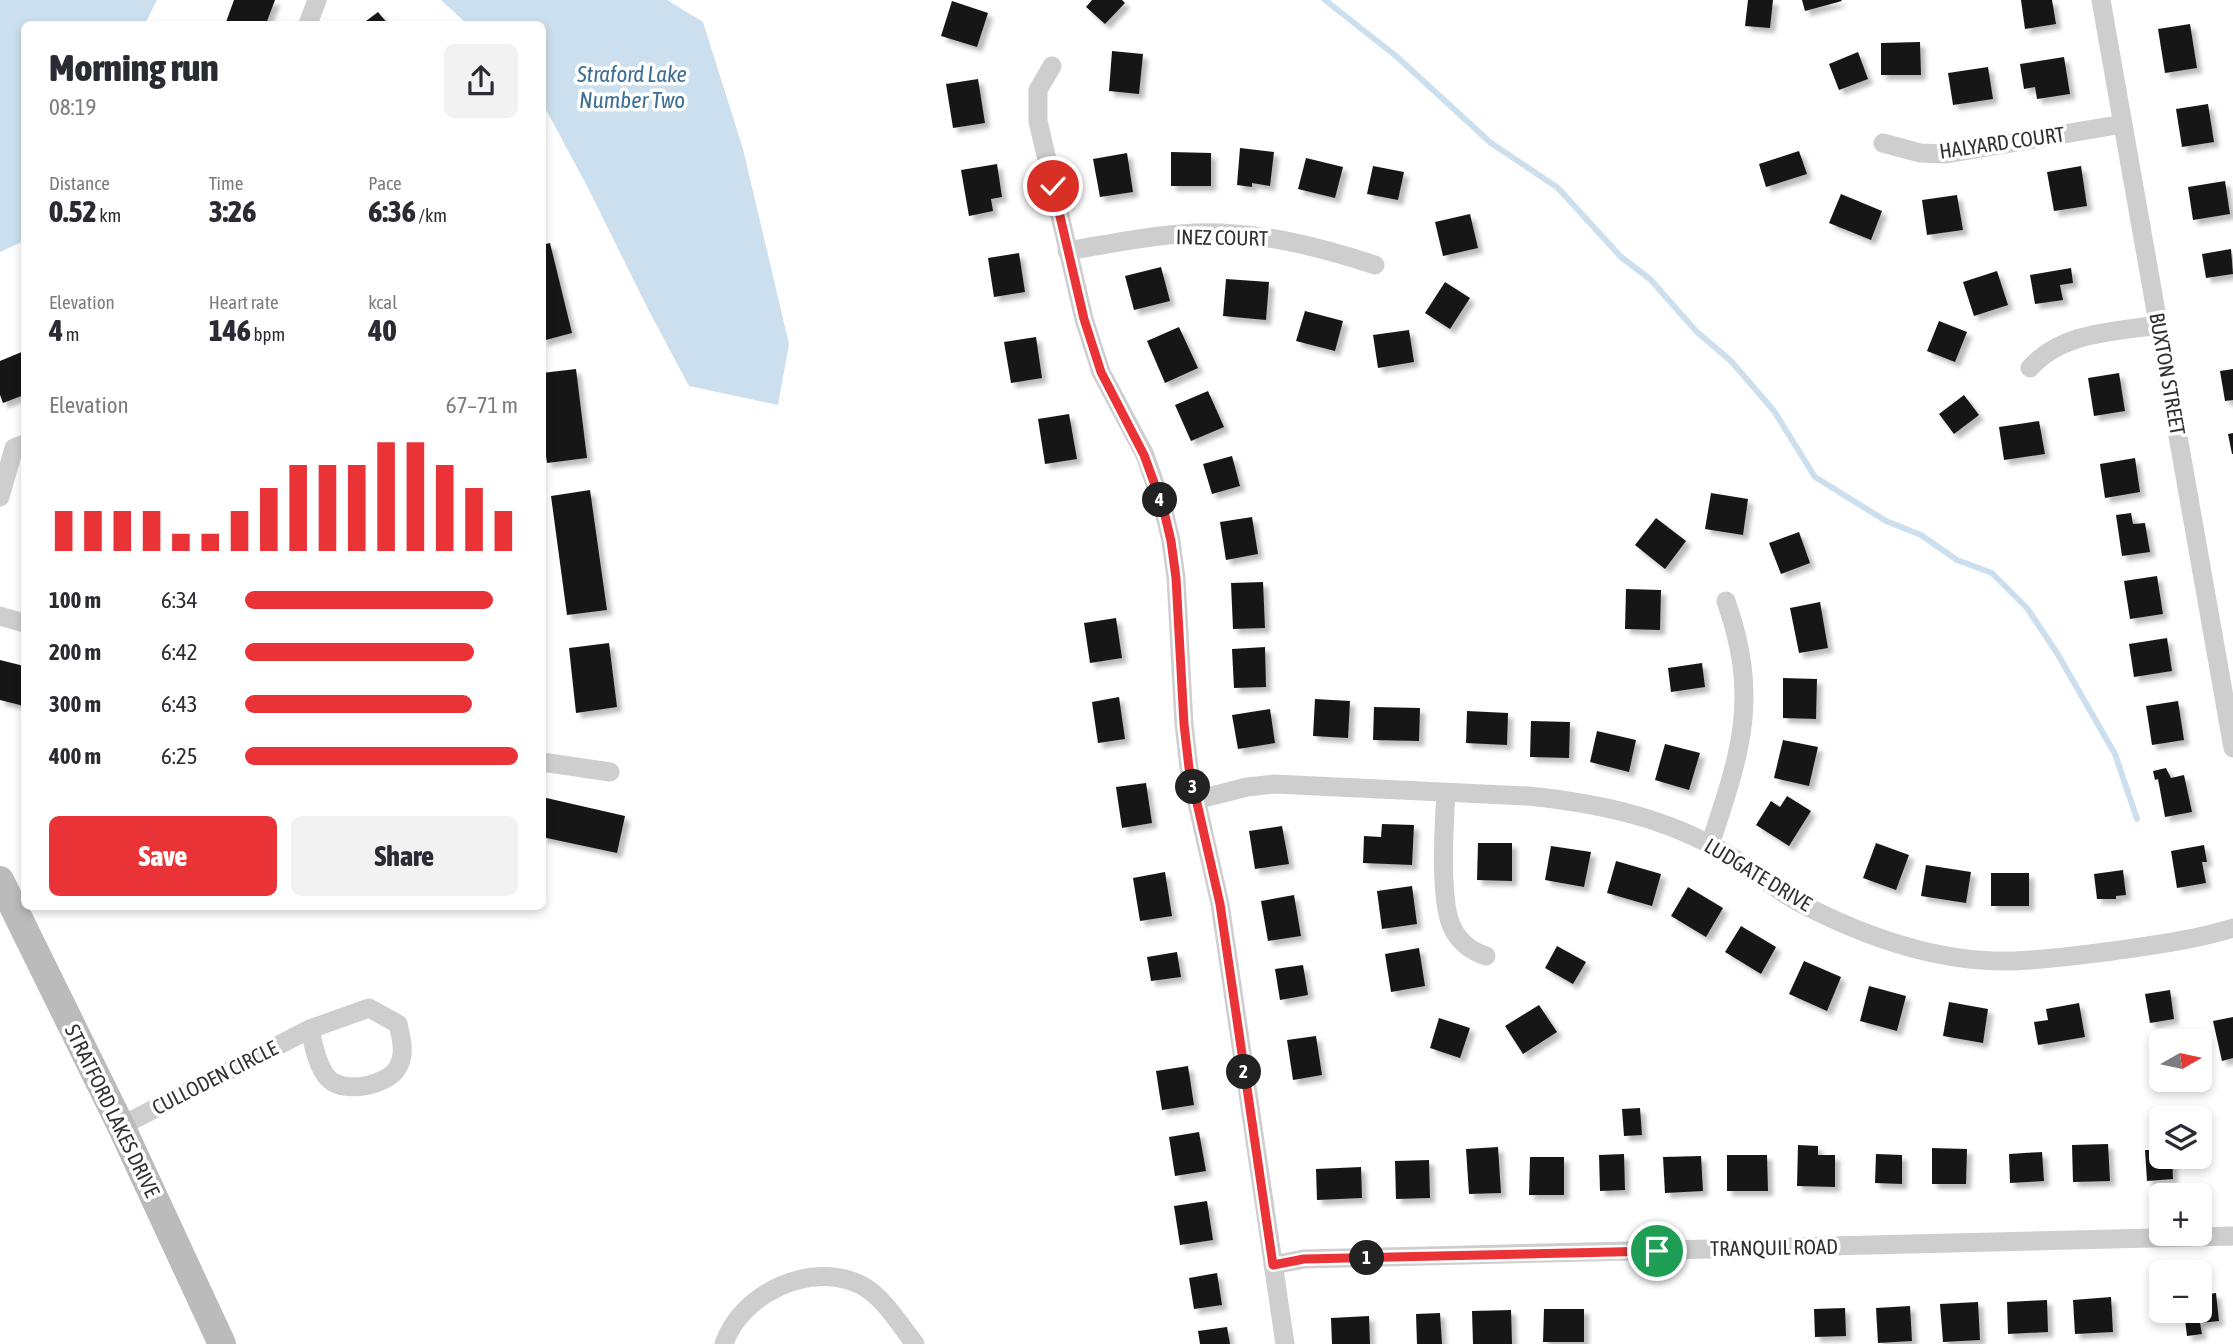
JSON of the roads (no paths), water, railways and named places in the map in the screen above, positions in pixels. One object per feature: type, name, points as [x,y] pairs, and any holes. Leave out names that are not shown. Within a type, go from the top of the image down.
[{"type":"street","points":[[309,21],[317,0]]},
{"type":"street","name":"BUXTON STREET","points":[[2101,0],[2233,748]]},
{"type":"street","points":[[1052,66],[1038,90],[1038,121],[1067,251],[1101,372],[1144,455],[1163,507],[1176,578],[1189,768],[1220,904],[1285,1344]]},
{"type":"street","name":"HALYARD COURT","points":[[1883,143],[1920,153],[1946,154],[2123,124]]},
{"type":"street","name":"INEZ COURT","points":[[1067,251],[1195,233],[1248,235],[1293,241],[1375,265]]},
{"type":"street","points":[[2030,368],[2050,349],[2070,340],[2158,324]]},
{"type":"street","points":[[0,497],[14,448],[21,445]]},
{"type":"street","points":[[1710,845],[1736,767],[1743,733],[1745,698],[1742,660],[1726,601]]},
{"type":"street","points":[[0,616],[21,622]]},
{"type":"street","points":[[546,763],[610,772]]},
{"type":"street","name":"LUDGATE DRIVE","points":[[1196,800],[1274,784],[1528,796],[1582,803],[1663,824],[1710,845],[1798,902],[1839,922],[1894,943],[1963,958],[2011,961],[2061,958],[2183,940],[2233,928]]},
{"type":"street","points":[[1446,793],[1444,867],[1451,927],[1461,942],[1474,952],[1486,956]]},
{"type":"street","name":"STRATFORD LAKES DRIVE","points":[[0,880],[121,1126],[222,1344]]},
{"type":"street","name":"CULLODEN CIRCLE","points":[[121,1126],[310,1029],[369,1007],[398,1024],[403,1051],[398,1069],[378,1083],[351,1088],[330,1080],[317,1057],[310,1029]]},
{"type":"street","name":"TRANQUIL ROAD","points":[[1273,1265],[1304,1259],[2233,1236]]},
{"type":"street","points":[[724,1344],[735,1320],[754,1303],[789,1281],[814,1276],[860,1285],[878,1298],[915,1344]]},
{"type":"water","points":[[0,0],[157,0],[146,21],[21,21],[21,242],[0,252]]},
{"type":"water","name":"Straford Lake Number Two","points":[[441,0],[667,0],[703,22],[743,149],[789,344],[778,405],[689,386],[546,110],[546,21],[464,21]]},
{"type":"waterway","points":[[1325,0],[1396,56],[1491,143],[1558,188],[1621,257],[1650,279],[1697,332],[1731,361],[1774,411],[1815,477],[1886,521],[1921,535],[1957,560],[1992,573],[2027,608],[2057,653],[2115,754],[2137,819]]}]
